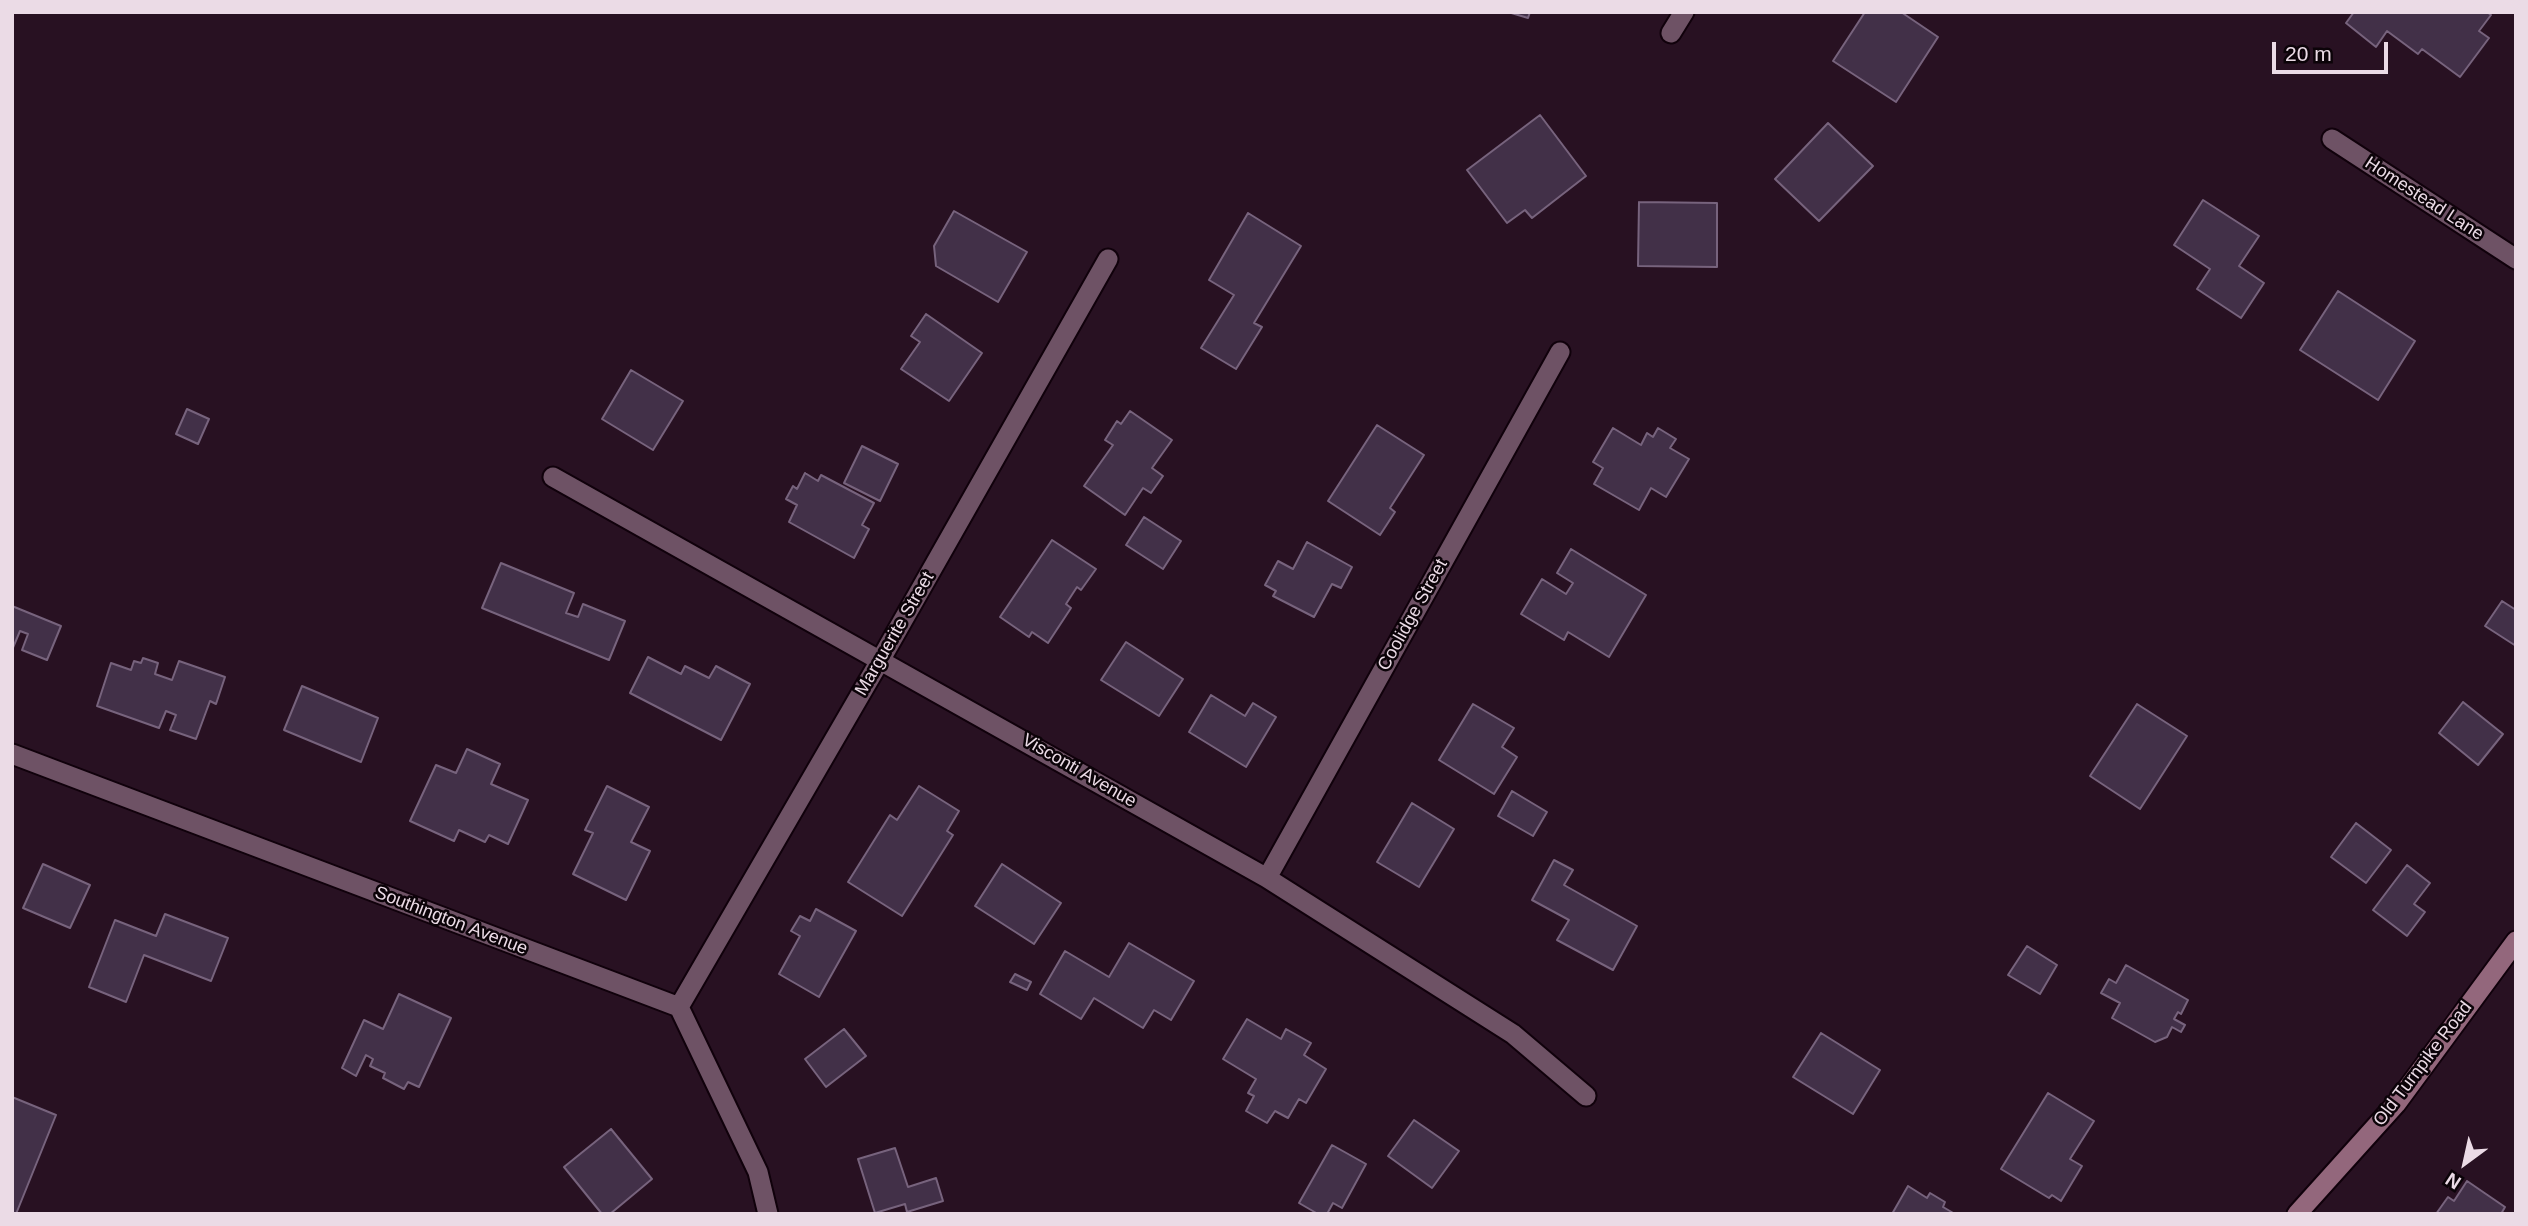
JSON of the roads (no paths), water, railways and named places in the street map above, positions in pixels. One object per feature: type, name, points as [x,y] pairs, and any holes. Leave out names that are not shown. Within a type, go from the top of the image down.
[{"type":"main road","name":"Old Turnpike Road","points":[[2297,1214],[2396,1104],[2516,941]]},
{"type":"street","points":[[1671,33],[1684,12]]},
{"type":"street","name":"Homestead Lane","points":[[2332,139],[2516,259]]},
{"type":"street","name":"Marguerite Street","points":[[680,1007],[1108,259]]},
{"type":"street","name":"Coolidge Street","points":[[1267,878],[1560,352]]},
{"type":"street","name":"Visconti Avenue","points":[[553,477],[1267,878],[1513,1034],[1586,1096]]},
{"type":"street","name":"Southington Avenue","points":[[12,754],[680,1007]]},
{"type":"street","points":[[680,1007],[758,1172],[768,1214]]}]
